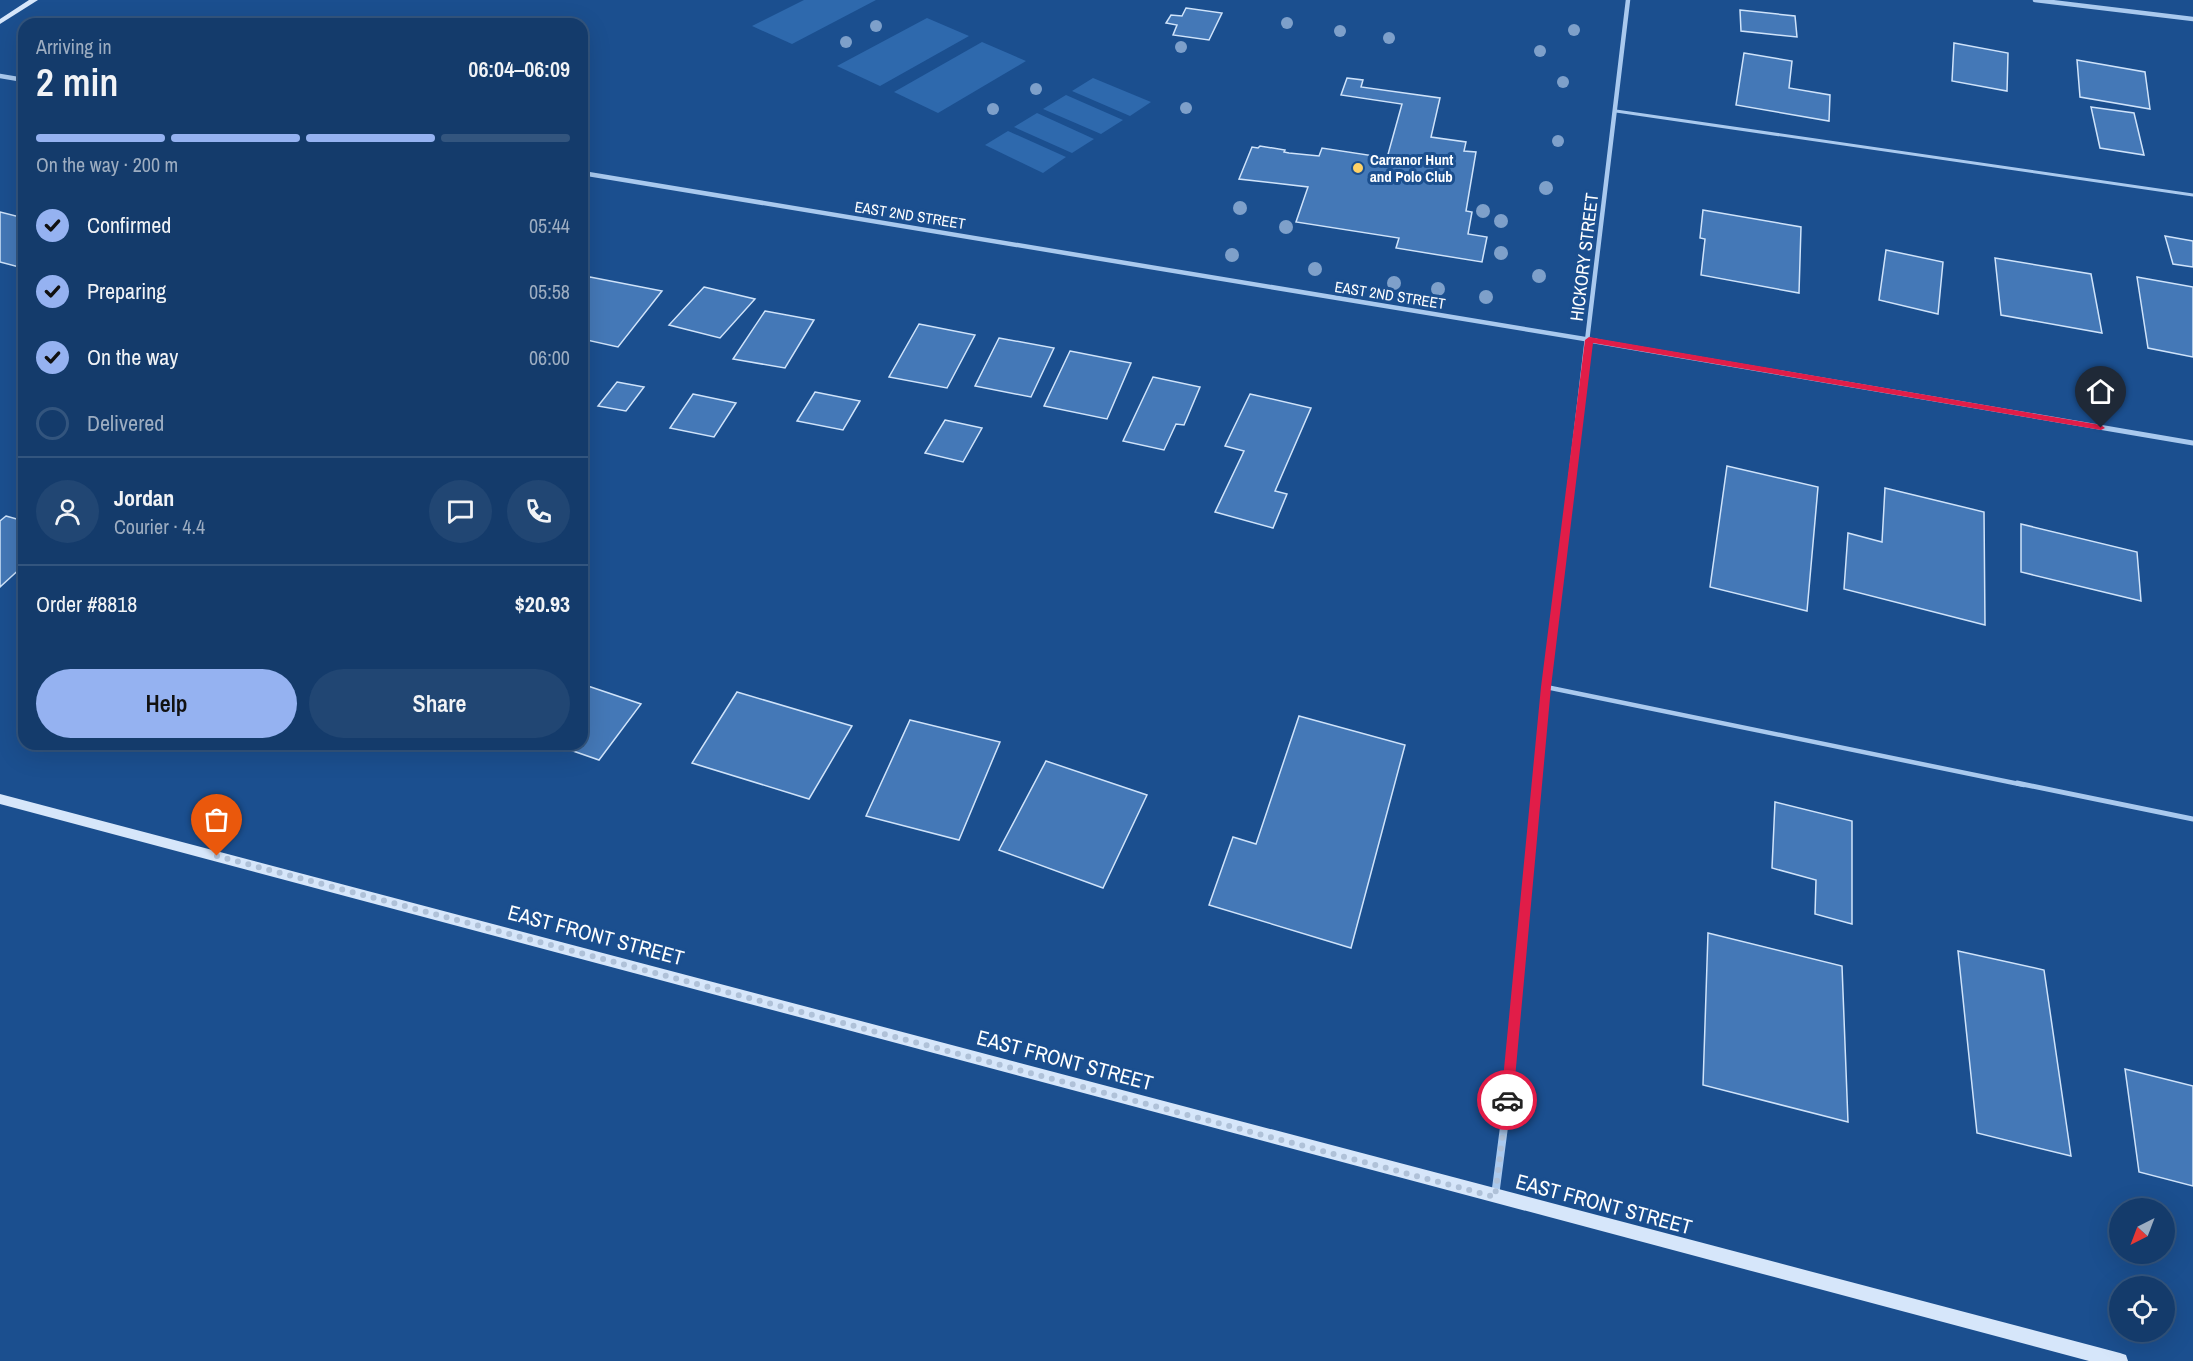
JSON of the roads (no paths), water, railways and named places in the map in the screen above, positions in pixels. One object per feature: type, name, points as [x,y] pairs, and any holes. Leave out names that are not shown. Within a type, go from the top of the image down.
[{"type":"main road","points":[[0,22],[34,0]]},
{"type":"main road","name":"EAST FRONT STREET","points":[[0,799],[2120,1361]]},
{"type":"street","name":"HICKORY STREET","points":[[1495,1197],[1509,1080],[1546,687],[1628,0]]},
{"type":"street","points":[[2035,0],[2193,19]]},
{"type":"street","points":[[0,76],[18,79]]},
{"type":"street","name":"EAST 2ND STREET","points":[[588,174],[2193,443]]},
{"type":"lane","points":[[1616,111],[2193,195]]},
{"type":"lane","points":[[1546,687],[2193,819]]},
{"type":"place","name":"Carranor Hunt and Polo Club","points":[[1358,168]]}]
